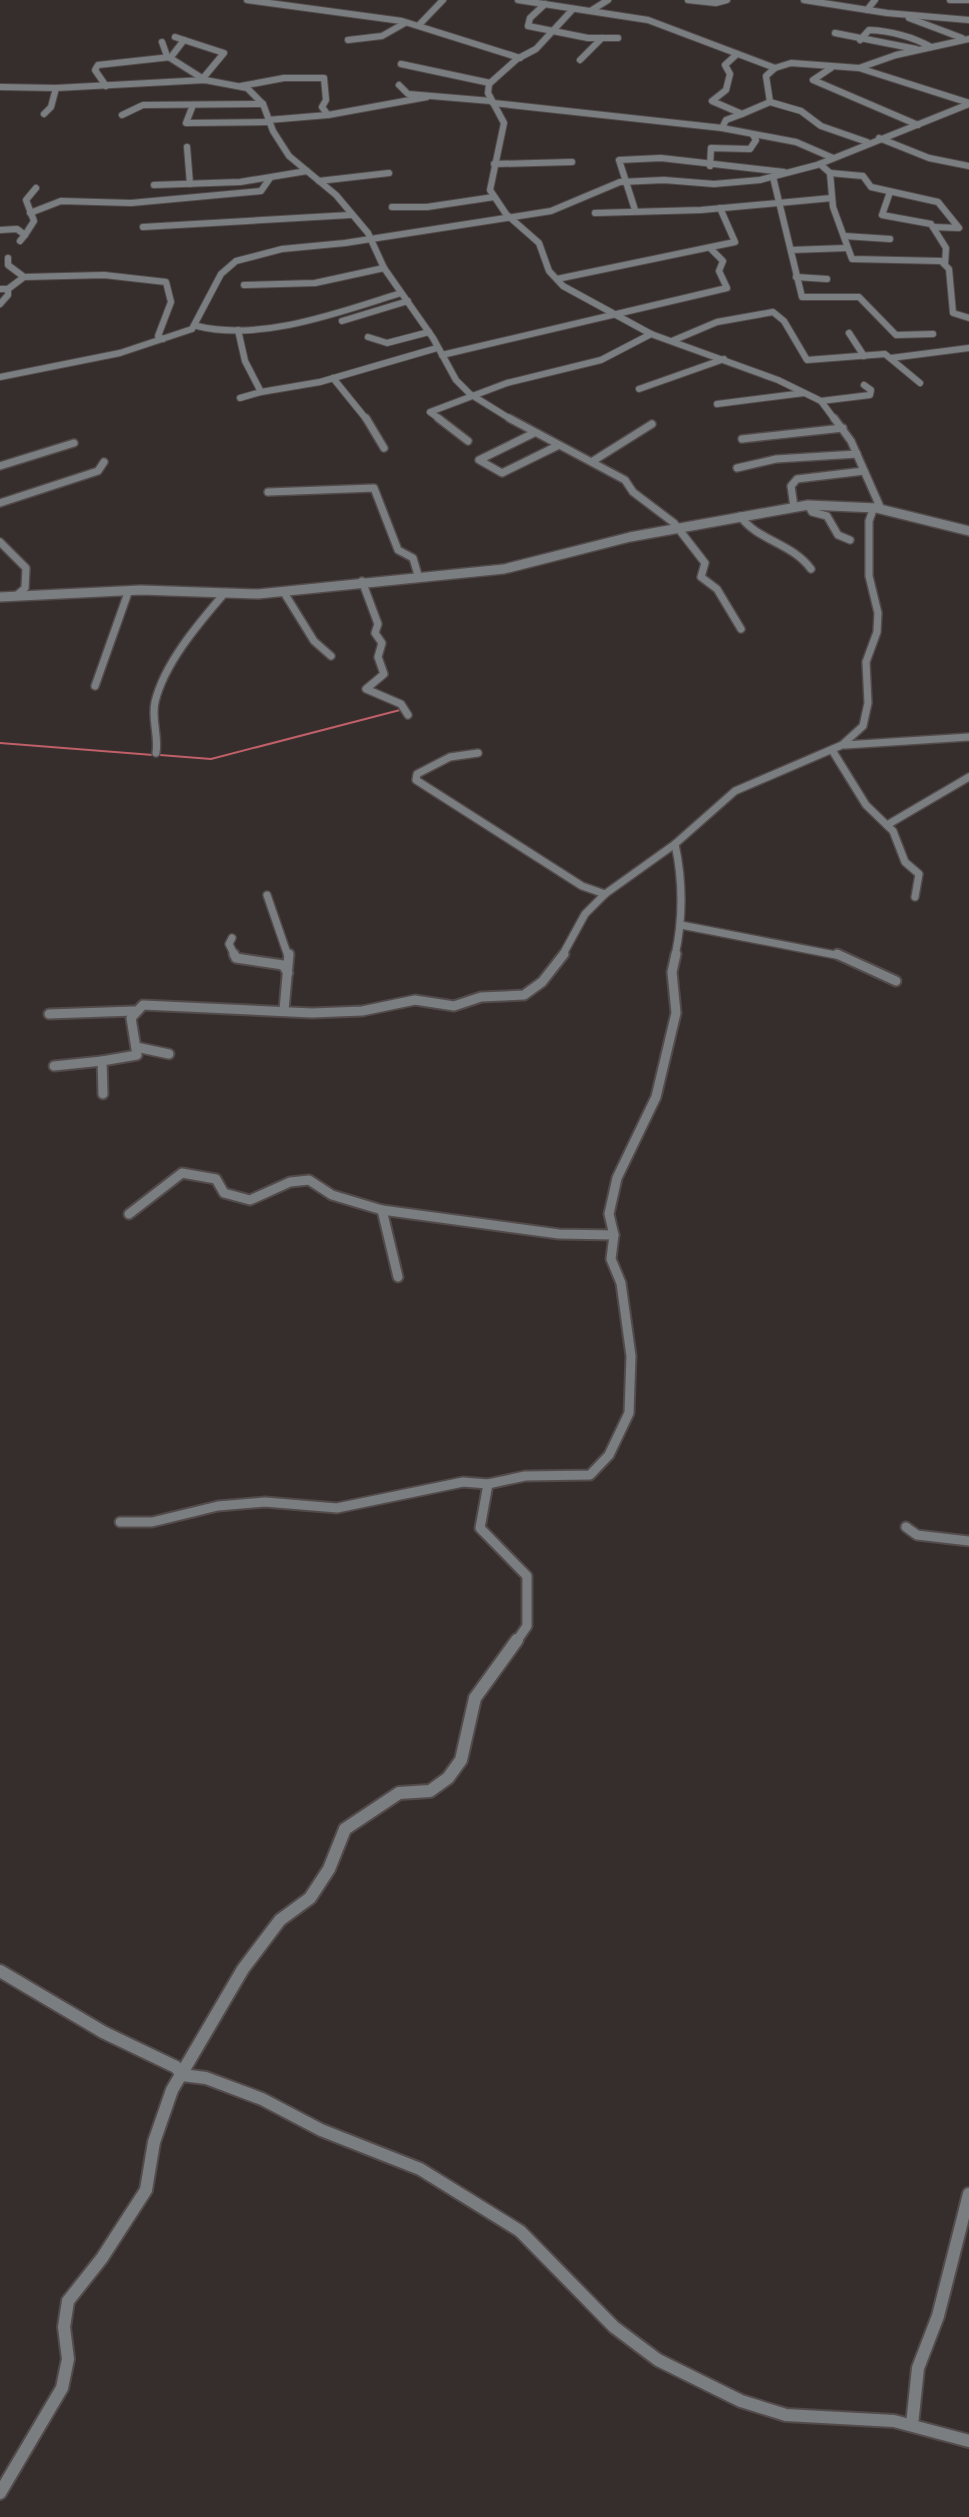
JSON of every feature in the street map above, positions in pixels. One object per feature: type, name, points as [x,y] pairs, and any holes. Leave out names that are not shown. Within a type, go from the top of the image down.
[{"type":"street","points":[[250,0],[408,22],[520,58]]},
{"type":"street","points":[[419,25],[443,0]]},
{"type":"street","points":[[518,0],[648,20],[775,68]]},
{"type":"street","points":[[490,83],[536,49],[572,9],[576,0]]},
{"type":"street","points":[[592,10],[608,0]]},
{"type":"street","points":[[688,0],[716,3],[727,0]]},
{"type":"street","points":[[804,0],[901,15],[969,20]]},
{"type":"street","points":[[867,10],[875,0]]},
{"type":"street","points":[[950,0],[969,0]]},
{"type":"street","points":[[545,4],[527,24],[554,31],[618,38]]},
{"type":"street","points":[[901,15],[967,39]]},
{"type":"street","points":[[348,40],[382,36],[408,22]]},
{"type":"street","points":[[860,40],[869,30],[882,31],[910,36],[931,47]]},
{"type":"street","points":[[835,33],[920,50]]},
{"type":"street","points":[[175,37],[224,53],[205,78]]},
{"type":"street","points":[[580,60],[602,38]]},
{"type":"street","points":[[859,68],[967,39]]},
{"type":"street","points":[[106,86],[95,70],[98,65],[171,57],[184,40]]},
{"type":"street","points":[[162,42],[167,56],[205,78]]},
{"type":"street","points":[[737,54],[725,65],[730,74],[726,90],[712,101],[742,114]]},
{"type":"street","points":[[770,102],[766,76],[775,68],[791,63],[832,67]]},
{"type":"street","points":[[401,64],[490,83]]},
{"type":"street","points":[[918,125],[813,80],[841,64],[968,106]]},
{"type":"street","points":[[0,87],[106,86],[205,78],[241,86],[255,93],[289,156],[319,181],[371,238],[384,268],[429,332],[456,380],[470,394],[534,433],[620,475],[633,492],[650,502],[679,530],[705,563],[701,577],[717,589],[741,629]]},
{"type":"street","points":[[241,86],[284,78],[324,78],[326,100],[322,107],[328,115]]},
{"type":"street","points":[[143,105],[144,83]]},
{"type":"street","points":[[490,83],[492,102],[504,123],[489,184],[494,197],[539,243],[549,271],[572,293],[651,334],[724,359],[821,401],[843,428],[857,454],[878,508]]},
{"type":"street","points":[[399,85],[405,94],[427,97],[722,128],[796,142],[833,158]]},
{"type":"street","points":[[44,114],[51,107],[56,88]]},
{"type":"street","points":[[193,105],[191,116],[186,116],[186,123],[269,121],[328,115],[427,97]]},
{"type":"street","points":[[722,128],[726,120],[770,102],[801,111],[821,126],[867,142]]},
{"type":"street","points":[[122,115],[143,105],[263,104]]},
{"type":"street","points":[[197,326],[229,263],[282,249],[559,208],[626,182],[714,184],[793,173],[867,142],[968,106]]},
{"type":"street","points":[[710,166],[711,148],[750,149],[756,140],[753,135]]},
{"type":"street","points":[[879,138],[929,158],[969,166]]},
{"type":"street","points":[[187,147],[190,184]]},
{"type":"street","points":[[635,210],[619,160],[661,158],[710,166],[793,173]]},
{"type":"street","points":[[494,164],[572,162]]},
{"type":"street","points":[[820,164],[830,173],[863,176],[871,187],[938,202],[959,228],[933,227],[882,215],[890,192]]},
{"type":"street","points":[[154,185],[270,178],[307,171]]},
{"type":"street","points":[[319,181],[389,173]]},
{"type":"street","points":[[830,173],[835,224],[844,236],[852,259],[932,260],[945,264],[949,269],[953,313],[969,318]]},
{"type":"street","points":[[773,177],[776,202],[802,297],[859,297],[896,335],[933,334]]},
{"type":"street","points":[[30,213],[61,201],[131,203],[261,191],[270,178]]},
{"type":"street","points":[[0,230],[17,229],[23,238],[34,221],[26,200],[36,188]]},
{"type":"street","points":[[392,207],[427,207],[494,197]]},
{"type":"street","points":[[595,213],[720,208],[832,198]]},
{"type":"street","points":[[811,201],[834,209]]},
{"type":"street","points":[[557,279],[711,249],[736,240],[720,208]]},
{"type":"street","points":[[143,227],[350,215]]},
{"type":"street","points":[[933,227],[946,248],[945,264]]},
{"type":"street","points":[[844,236],[890,239]]},
{"type":"street","points":[[791,250],[847,248]]},
{"type":"street","points":[[442,355],[727,288],[719,271],[723,261],[711,249]]},
{"type":"street","points":[[8,258],[8,265],[24,277]]},
{"type":"street","points":[[244,285],[315,283],[384,268]]},
{"type":"street","points":[[0,304],[8,295],[4,289],[24,277],[104,275],[166,282],[171,298],[158,336],[163,339]]},
{"type":"street","points":[[796,277],[827,279]]},
{"type":"street","points":[[0,377],[120,353],[197,326],[238,330],[303,319],[401,293]]},
{"type":"street","points":[[342,321],[382,312],[408,301]]},
{"type":"street","points":[[672,341],[717,322],[773,312],[784,321],[807,360],[882,354],[920,383]]},
{"type":"street","points":[[238,330],[245,361],[261,392]]},
{"type":"street","points":[[368,337],[387,343],[429,332]]},
{"type":"street","points":[[849,333],[864,356]]},
{"type":"street","points":[[468,441],[430,412],[470,394],[601,360],[651,334]]},
{"type":"street","points":[[240,398],[333,378],[437,348]]},
{"type":"street","points":[[891,358],[969,348]]},
{"type":"street","points":[[639,389],[724,359]]},
{"type":"street","points":[[333,378],[362,412],[384,448]]},
{"type":"street","points":[[821,401],[870,395],[871,390],[864,385]]},
{"type":"street","points":[[717,404],[804,393]]},
{"type":"street","points":[[593,461],[652,424]]},
{"type":"street","points":[[742,439],[843,428]]},
{"type":"street","points":[[534,433],[479,460],[502,473],[557,446]]},
{"type":"street","points":[[0,466],[74,443]]},
{"type":"street","points":[[737,468],[776,459],[857,454]]},
{"type":"street","points":[[0,503],[98,471],[104,462]]},
{"type":"street","points":[[794,507],[791,486],[797,479],[864,471]]},
{"type":"street","points":[[268,492],[374,488],[383,518],[398,550],[413,558],[418,575]]},
{"type":"street","points":[[808,505],[812,512],[827,516],[838,535],[850,540]]},
{"type":"street","points":[[0,597],[129,590],[223,595],[512,568],[583,547],[808,505],[878,508],[969,531]]},
{"type":"street","points":[[49,1014],[134,1011],[143,1005],[155,1004],[312,1013],[362,1011],[415,1000],[454,1006],[481,997],[524,995],[542,982],[560,961],[585,914],[605,894],[675,844],[744,785],[832,750],[860,732],[866,716],[866,662],[877,632],[878,613],[869,576],[869,521],[878,508]]},
{"type":"street","points":[[740,516],[752,531],[789,544],[811,569]]},
{"type":"street","points":[[0,542],[26,568],[25,588],[16,596]]},
{"type":"street","points":[[362,581],[378,624],[375,633],[382,643],[378,657],[384,674],[366,689],[401,704],[408,715]]},
{"type":"street","points":[[95,686],[129,590]]},
{"type":"street","points":[[283,591],[314,641],[331,656]]},
{"type":"street","points":[[156,753],[160,726],[153,709],[163,679],[193,637],[199,620],[223,595]]},
{"type":"street","points":[[842,745],[969,737]]},
{"type":"street","points":[[832,750],[866,805],[893,831],[905,862],[919,874],[915,897]]},
{"type":"street","points":[[478,753],[450,757],[417,774],[416,780],[582,886],[605,894]]},
{"type":"street","points":[[887,825],[969,777]]},
{"type":"street","points":[[120,1522],[152,1522],[218,1506],[265,1502],[337,1508],[463,1482],[488,1484],[525,1476],[590,1475],[609,1455],[624,1431],[629,1413],[631,1356],[621,1283],[611,1259],[614,1235],[609,1214],[617,1178],[656,1097],[676,1013],[672,972],[681,925],[680,857],[675,844]]},
{"type":"street","points":[[267,895],[289,950],[284,1010]]},
{"type":"street","points":[[681,925],[824,951],[896,981]]},
{"type":"street","points":[[232,938],[229,944],[236,958],[283,965],[288,974]]},
{"type":"street","points":[[54,1066],[134,1058],[137,1055],[132,1033],[134,1011]]},
{"type":"street","points":[[136,1047],[169,1054]]},
{"type":"street","points":[[102,1061],[103,1094]]},
{"type":"street","points":[[129,1214],[182,1173],[216,1179],[224,1193],[250,1200],[290,1182],[309,1180],[332,1195],[382,1210],[559,1234],[614,1235]]},
{"type":"street","points":[[382,1210],[398,1277]]},
{"type":"street","points":[[0,2493],[62,2388],[68,2359],[64,2327],[68,2301],[102,2258],[146,2190],[154,2142],[169,2097],[243,1969],[280,1920],[310,1898],[329,1869],[345,1829],[399,1793],[430,1791],[448,1778],[461,1760],[475,1698],[513,1649],[528,1617],[527,1576],[522,1567],[489,1542],[480,1528],[488,1484]]},
{"type":"street","points":[[906,1527],[917,1535],[969,1541]]},
{"type":"street","points":[[0,1971],[103,2032],[176,2067],[182,2075],[206,2078],[262,2099],[321,2130],[420,2169],[520,2231],[593,2308],[658,2360],[741,2401],[786,2415],[894,2421],[969,2441]]},
{"type":"street","points":[[912,2425],[918,2368],[938,2316],[969,2194]]},
{"type":"waterway","points":[[160,755],[211,759],[400,710]]},
{"type":"waterway","points":[[0,743],[153,755]]}]
